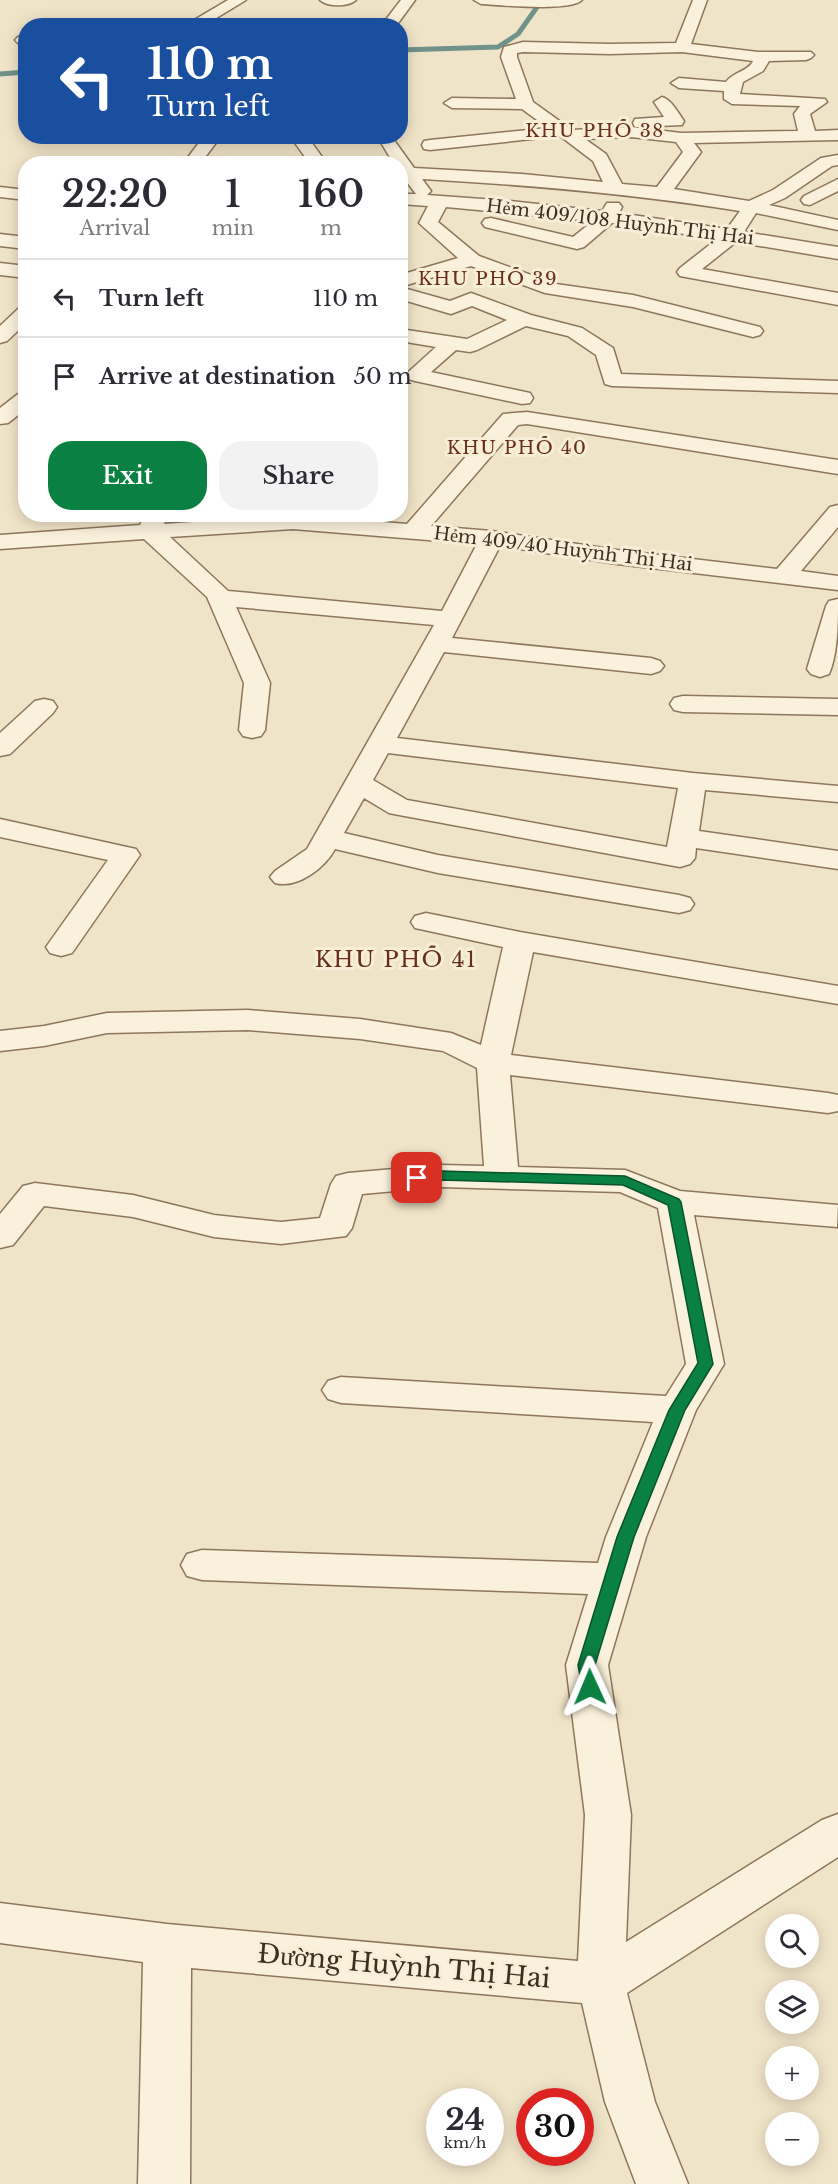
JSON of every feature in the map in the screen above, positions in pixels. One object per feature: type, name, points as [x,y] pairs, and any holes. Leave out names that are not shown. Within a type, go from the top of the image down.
[{"type":"street","points":[[206,18],[239,0]]},
{"type":"street","points":[[327,0],[350,0]]},
{"type":"street","points":[[394,18],[408,0]]},
{"type":"street","points":[[481,0],[545,3],[575,0]]},
{"type":"street","points":[[682,47],[700,0]]},
{"type":"street","points":[[619,190],[600,158],[526,104],[509,57],[508,52],[511,49],[682,47],[758,57],[806,55]]},
{"type":"street","points":[[692,65],[698,49]]},
{"type":"street","points":[[732,93],[736,79],[761,65],[758,57]]},
{"type":"street","points":[[750,72],[771,74]]},
{"type":"street","points":[[679,83],[732,93],[819,102],[802,114],[808,136]]},
{"type":"street","points":[[430,146],[676,121],[662,102]]},
{"type":"street","points":[[452,103],[526,104]]},
{"type":"street","points":[[563,131],[631,132],[681,138],[838,135]]},
{"type":"street","points":[[662,193],[692,152],[681,138]]},
{"type":"street","points":[[197,156],[207,144]]},
{"type":"street","points":[[838,160],[827,162],[779,194],[751,207],[732,236],[687,272],[838,299]]},
{"type":"street","points":[[408,170],[434,200],[428,223],[472,260],[552,289],[633,301],[753,332]]},
{"type":"street","points":[[410,173],[522,179],[662,193],[751,207],[836,225]]},
{"type":"street","points":[[810,200],[838,184]]},
{"type":"street","points":[[491,224],[577,243],[606,218],[619,190]]},
{"type":"street","points":[[0,192],[18,194]]},
{"type":"street","points":[[779,194],[838,205]]},
{"type":"street","name":"Hẻm 409/108 Huỳnh Thị Hai","points":[[408,199],[664,224],[838,253]]},
{"type":"street","points":[[0,240],[18,242]]},
{"type":"street","points":[[408,279],[472,260]]},
{"type":"street","points":[[0,269],[18,271]]},
{"type":"street","points":[[408,295],[451,308],[471,299],[524,319],[574,332],[606,352],[612,380],[838,387]]},
{"type":"street","points":[[408,336],[470,346],[524,319]]},
{"type":"street","points":[[0,337],[18,320]]},
{"type":"street","points":[[452,344],[415,375],[522,398]]},
{"type":"street","points":[[0,418],[18,405]]},
{"type":"street","points":[[414,531],[498,437],[511,419],[539,420],[838,467]]},
{"type":"street","points":[[784,576],[838,512]]},
{"type":"street","name":"Hẻm 409/40 Huỳnh Thị Hai","points":[[0,542],[152,523],[293,522],[492,538],[617,557],[838,582]]},
{"type":"street","points":[[152,523],[220,598],[257,683],[252,730]]},
{"type":"street","points":[[285,877],[318,854],[450,620],[492,538]]},
{"type":"street","points":[[220,598],[450,620]]},
{"type":"street","points":[[820,669],[838,606]]},
{"type":"street","points":[[436,644],[651,666]]},
{"type":"street","points":[[683,704],[838,706]]},
{"type":"street","points":[[0,748],[44,707]]},
{"type":"street","points":[[381,744],[693,780],[838,794]]},
{"type":"street","points":[[358,783],[399,807],[680,858],[693,780]]},
{"type":"street","points":[[0,828],[126,855],[61,947]]},
{"type":"street","points":[[683,837],[838,860]]},
{"type":"street","points":[[327,838],[438,864],[679,904]]},
{"type":"street","points":[[426,922],[838,994]]},
{"type":"street","points":[[502,1178],[493,1063],[520,940]]},
{"type":"street","points":[[0,1041],[44,1036],[107,1023],[248,1020],[360,1029],[451,1043],[493,1063],[828,1103]]},
{"type":"street","points":[[0,1237],[35,1194],[133,1206],[214,1226],[282,1233],[334,1228],[348,1184],[440,1176],[625,1181],[674,1202],[837,1216]]},
{"type":"street","points":[[662,2184],[630,2102],[601,1984],[609,1815],[587,1665],[626,1537],[677,1410],[705,1364],[674,1202]]},
{"type":"street","points":[[341,1390],[677,1410]]},
{"type":"street","points":[[202,1565],[613,1579]]},
{"type":"street","points":[[601,1984],[838,1833]]},
{"type":"street","name":"Đường Huỳnh Thị Hai","points":[[0,1923],[167,1945],[601,1984]]},
{"type":"street","points":[[164,2184],[167,1945]]},
{"type":"waterway","points":[[408,50],[498,47],[518,34],[542,0]]},
{"type":"waterway","points":[[0,74],[18,73]]},
{"type":"district","name":"KHU PHỐ 38","points":[[595,131]]},
{"type":"district","name":"KHU PHỐ 39","points":[[488,279]]},
{"type":"district","name":"KHU PHỐ 40","points":[[517,448]]},
{"type":"district","name":"KHU PHỐ 41","points":[[396,959]]},
{"type":"route","points":[[417,1178],[440,1176],[625,1181],[674,1202],[705,1364],[677,1410],[626,1537],[587,1665],[590,1687]]}]
